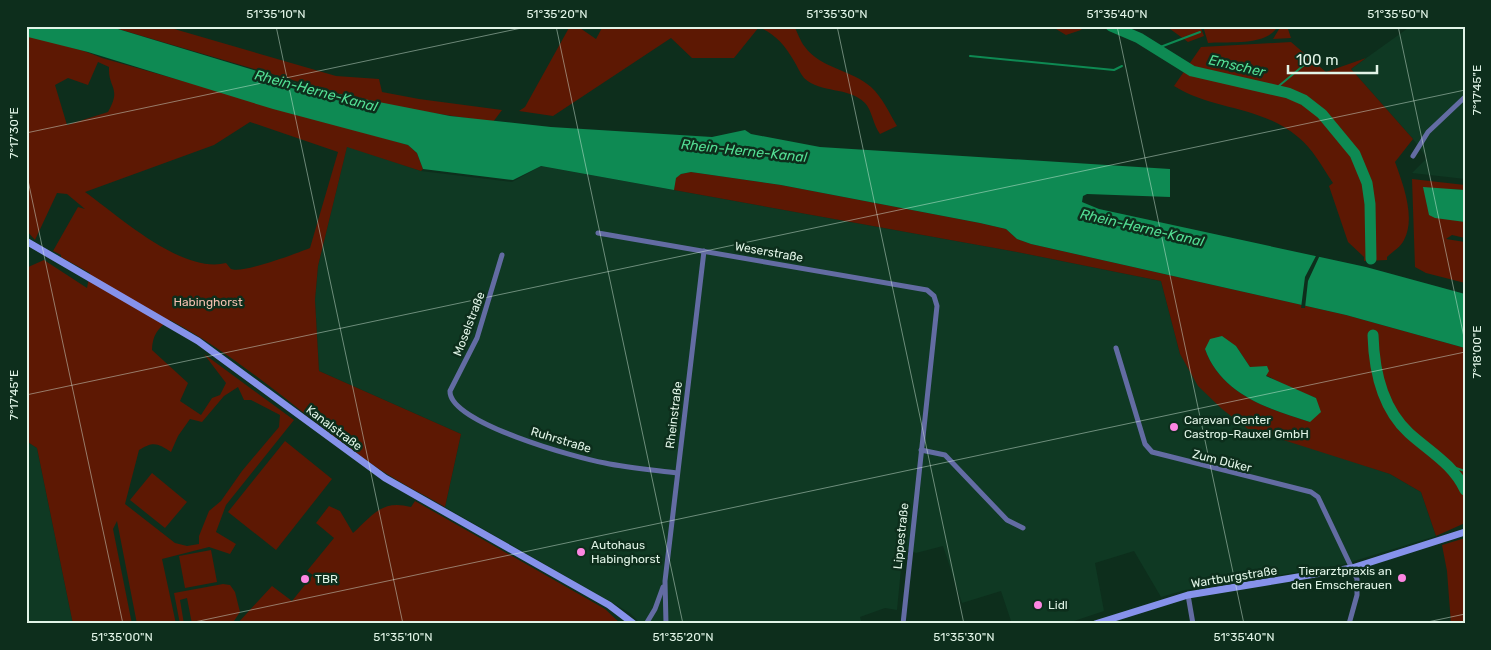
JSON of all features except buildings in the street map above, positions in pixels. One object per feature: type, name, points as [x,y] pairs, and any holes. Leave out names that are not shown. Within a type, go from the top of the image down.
[{"type":"main road","name":"Kanalstraße","points":[[26,241],[198,341],[385,478],[609,604],[634,624]]},
{"type":"main road","name":"Wartburgstraße","points":[[1095,624],[1188,595],[1352,568],[1465,532]]},
{"type":"street","points":[[1413,156],[1428,132],[1465,97]]},
{"type":"street","name":"Weserstraße","points":[[598,234],[927,290],[934,296]]},
{"type":"street","name":"Rheinstraße","points":[[666,624],[665,581],[704,251]]},
{"type":"street","name":"Moselstraße","points":[[450,397],[450,391],[477,338],[502,255]]},
{"type":"street","name":"Lippestraße","points":[[903,624],[937,306],[934,296]]},
{"type":"street","name":"Zum Düker","points":[[1116,348],[1145,444],[1152,452],[1311,492],[1323,504],[1352,568],[1358,589],[1349,624]]},
{"type":"street","name":"Ruhrstraße","points":[[450,397],[473,418],[516,437],[577,457],[630,467],[677,473]]},
{"type":"street","points":[[921,450],[945,455],[1007,520],[1023,528]]},
{"type":"street","name":"Rheinstraße","points":[[646,624],[655,609],[665,581]]},
{"type":"street","points":[[1188,595],[1194,624]]},
{"type":"shaded area","points":[[1411,26],[1465,26],[1465,179],[1412,173],[1427,158],[1413,139],[1351,69]]},
{"type":"shaded area","points":[[347,146],[421,171],[512,182],[541,166],[1017,252],[1161,281],[1180,354],[1249,427],[1390,474],[1421,492],[1436,536],[1341,565],[1185,590],[1161,597],[1134,551],[1095,563],[1104,611],[1065,624],[1012,624],[1001,591],[962,603],[943,546],[916,553],[903,548],[897,610],[885,608],[860,617],[862,624],[641,624],[630,613],[445,507],[461,434],[319,371],[315,300],[318,266]]},
{"type":"shaded area","points":[[26,441],[37,448],[73,624],[26,624]]},
{"type":"green space","points":[[108,26],[164,26],[336,76],[379,79],[382,92],[502,110],[493,122],[406,109],[357,99]]},
{"type":"green space","points":[[570,26],[577,26],[596,39],[603,26],[794,26],[803,45],[811,54],[871,87],[897,126],[880,134],[865,103],[851,94],[818,86],[804,78],[783,45],[770,33],[759,27],[734,58],[692,58],[671,38],[553,116],[519,111],[525,107]]},
{"type":"green space","points":[[1051,26],[1084,26],[1081,30],[1066,35]]},
{"type":"green space","points":[[1166,26],[1200,26],[1204,36],[1188,42]]},
{"type":"green space","points":[[1203,26],[1278,26],[1272,33],[1256,40],[1208,43]]},
{"type":"green space","points":[[1281,26],[1287,26],[1291,38],[1273,39]]},
{"type":"green space","name":"Habinghorst","points":[[26,33],[102,58],[408,145],[417,153],[423,169],[421,171],[347,147],[318,266],[315,300],[319,371],[461,434],[445,507],[379,469],[251,372],[198,336],[170,320],[156,332],[152,350],[188,383],[180,401],[201,415],[212,398],[220,395],[226,383],[204,354],[294,420],[226,505],[216,532],[236,544],[230,554],[209,547],[162,559],[176,624],[137,624],[117,521],[113,529],[132,624],[73,624],[37,448],[26,441],[26,268],[44,260],[87,288],[90,273],[53,251],[78,207],[85,209],[67,194],[57,193],[35,240],[26,230]],"holes":[[[98,62],[109,67],[114,93],[112,104],[108,112],[67,125],[55,85],[68,78],[88,85]],[[250,122],[338,152],[310,248],[247,269],[231,269],[226,263],[209,264],[190,260],[152,241],[85,192],[214,145]],[[238,387],[244,400],[251,400],[280,415],[279,427],[242,471],[221,501],[209,511],[199,536],[199,544],[187,546],[175,543],[125,504],[139,450],[148,445],[155,444],[171,452],[178,436],[190,419],[202,422],[224,396]]]},
{"type":"green space","points":[[1291,42],[1326,72],[1366,58],[1351,69],[1413,139],[1395,162],[1407,201],[1409,222],[1403,243],[1387,257],[1387,260],[1364,261],[1364,257],[1348,242],[1329,186],[1333,183],[1313,153],[1298,137],[1269,119],[1204,100],[1174,86],[1201,47]]},
{"type":"green space","points":[[691,172],[781,185],[980,223],[1006,229],[1017,239],[1031,244],[1346,315],[1465,348],[1465,523],[1436,536],[1421,492],[1390,474],[1277,438],[1255,429],[1248,429],[1222,409],[1198,386],[1180,354],[1161,281],[1017,252],[674,190],[675,178],[681,174]],"holes":[[[1236,346],[1250,367],[1293,389],[1316,398],[1310,422],[1263,405],[1234,388],[1222,378],[1212,365],[1205,349]]]},
{"type":"green space","points":[[1412,179],[1465,185],[1465,190],[1423,188],[1455,220],[1465,222],[1465,238],[1452,235],[1446,239],[1465,242],[1465,283],[1426,273],[1415,267]]},
{"type":"green space","points":[[285,441],[332,479],[276,550],[228,512]]},
{"type":"green space","points":[[152,473],[187,502],[165,528],[130,500]]},
{"type":"green space","points":[[415,501],[605,609],[621,624],[237,624],[272,586],[292,601],[313,575],[307,571],[334,538],[316,523],[329,506],[340,511],[353,533],[379,510],[393,505],[411,507]]},
{"type":"green space","points":[[1465,538],[1465,624],[1451,624],[1447,571],[1442,545]]},
{"type":"green space","points":[[211,550],[217,582],[185,588],[179,556]]},
{"type":"green space","points":[[223,584],[230,585],[235,592],[240,612],[232,624],[192,624],[187,598],[180,600],[184,624],[180,624],[174,593]]},
{"type":"water","name":"Rhein-Herne-Kanal","points":[[26,26],[108,26],[323,91],[450,116],[551,127],[712,137],[745,130],[751,134],[820,147],[1170,169],[1170,197],[1087,194],[1083,196],[1082,202],[1099,209],[1366,267],[1465,294],[1465,348],[1346,315],[1031,244],[1017,239],[1006,229],[781,185],[691,172],[681,174],[676,178],[674,190],[541,166],[513,180],[423,169],[417,153],[408,145],[273,109],[88,52],[28,37]]},
{"type":"water","points":[[1423,187],[1465,190],[1465,222],[1435,218],[1429,215]]},
{"type":"water","points":[[1222,336],[1236,346],[1250,367],[1267,366],[1269,371],[1266,376],[1316,398],[1321,412],[1310,422],[1263,405],[1234,388],[1222,378],[1212,365],[1205,349],[1210,339]]},
{"type":"pier","points":[[1317,254],[1320,255],[1308,281],[1305,308],[1301,308],[1305,277]]},
{"type":"waterway","name":"Emscher","points":[[1111,26],[1139,38],[1192,71],[1288,93],[1304,100],[1322,114],[1355,154],[1367,183],[1370,204],[1371,259]]},
{"type":"waterway","points":[[1155,49],[1200,32]]},
{"type":"waterway","points":[[970,56],[1114,70],[1122,66]]},
{"type":"waterway","points":[[1274,90],[1304,65]]},
{"type":"waterway","name":"Emscher","points":[[1373,335],[1375,362],[1381,388],[1392,412],[1409,433],[1448,466],[1465,490]]},
{"type":"waterway","points":[[1450,466],[1465,471]]},
{"type":"place","name":"Caravan Center Castrop-Rauxel GmbH","points":[[1174,427]]},
{"type":"place","name":"Autohaus Habinghorst","points":[[581,552]]},
{"type":"place","name":"Tierarztpraxis an den Emscherauen","points":[[1402,578]]},
{"type":"place","name":"TBR","points":[[305,579]]},
{"type":"place","name":"Lidl","points":[[1038,605]]}]
